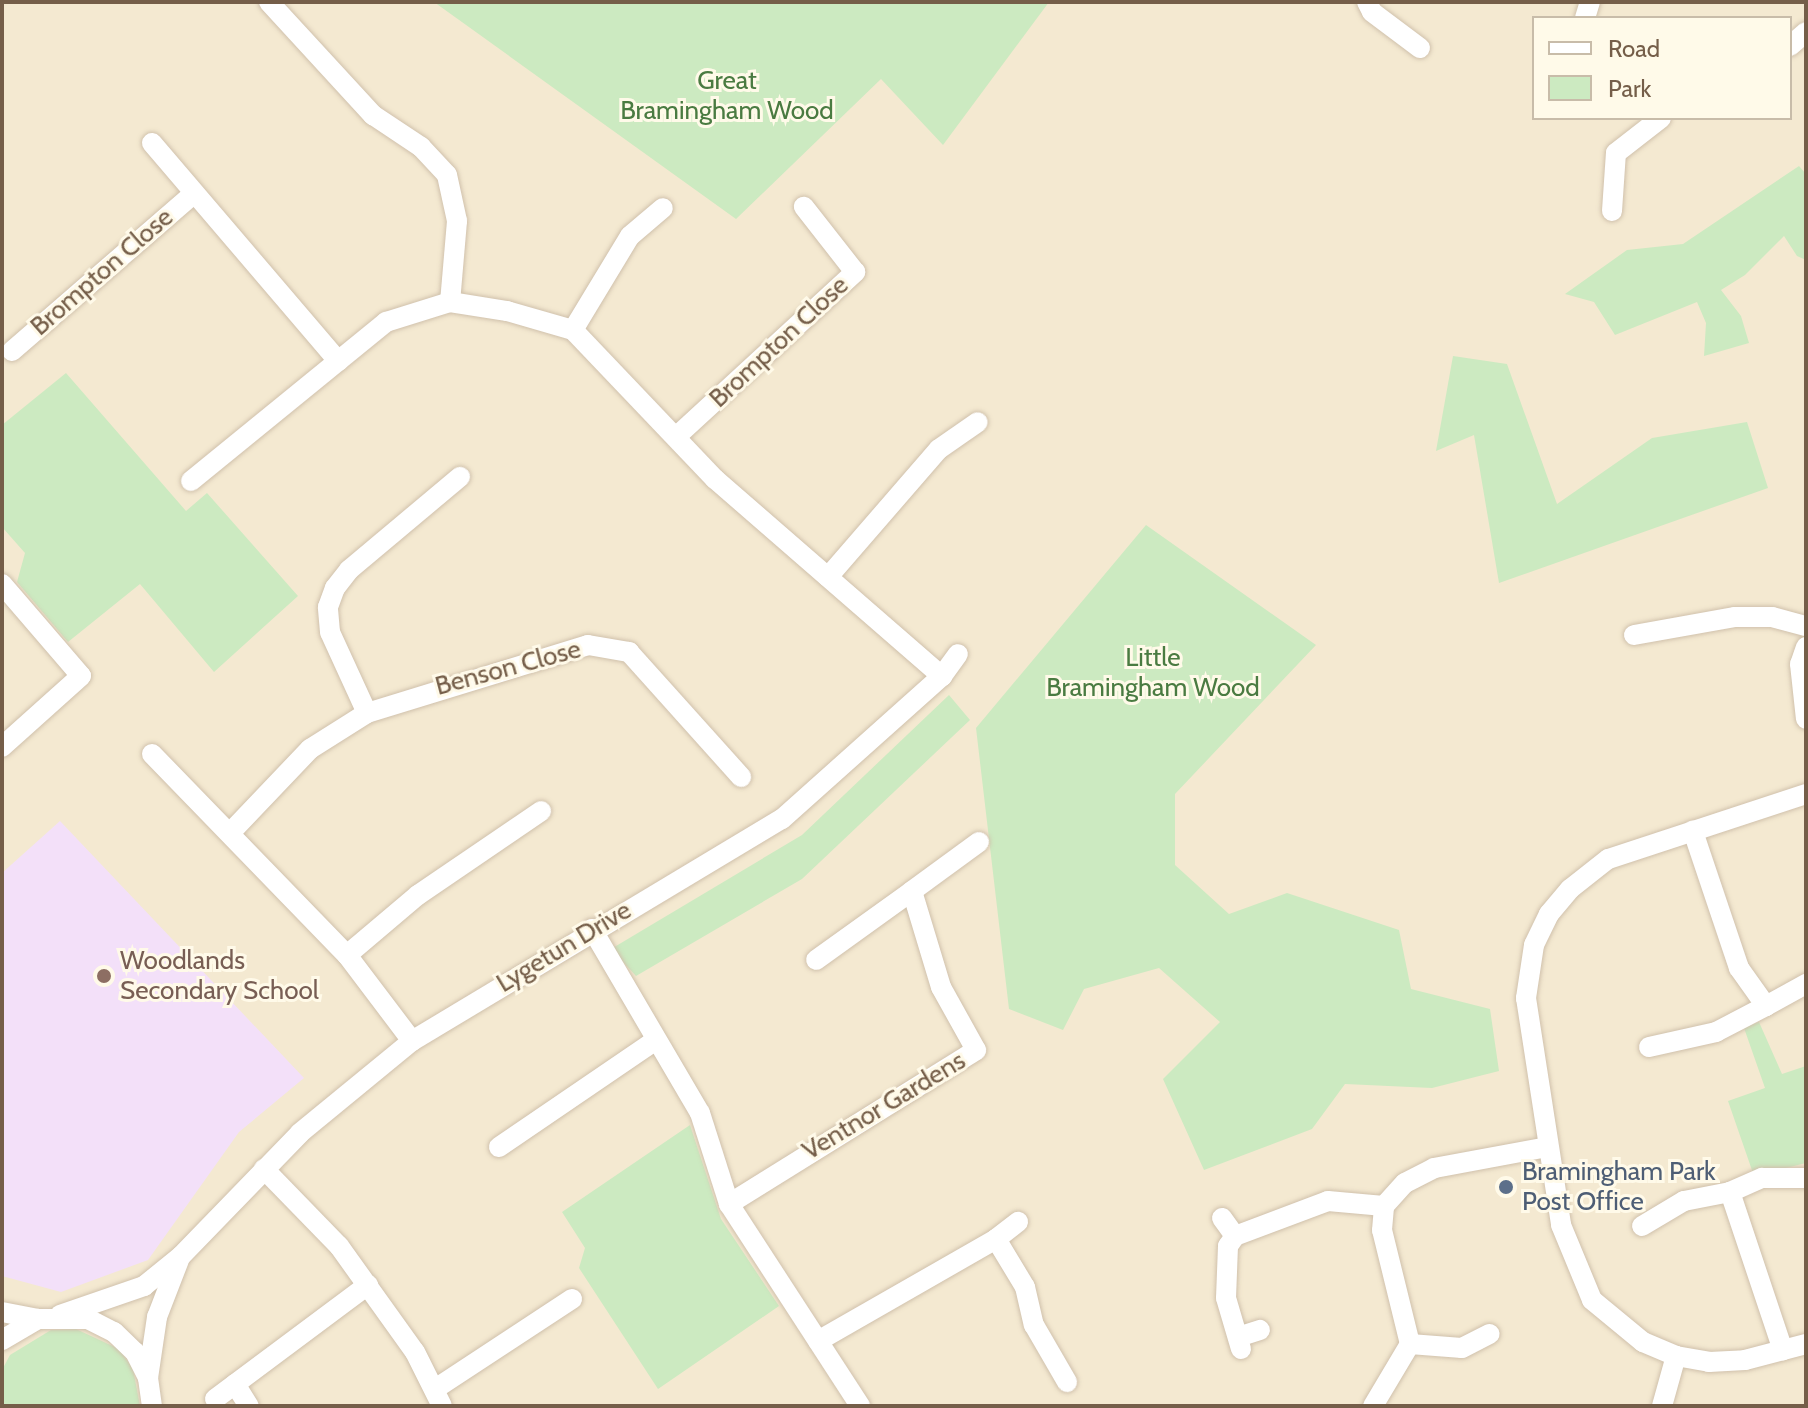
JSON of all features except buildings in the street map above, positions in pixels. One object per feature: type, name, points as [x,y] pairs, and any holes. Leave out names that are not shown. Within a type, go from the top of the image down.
[{"type":"street","points":[[269,2],[373,115],[421,147],[447,175],[457,221],[450,302]]},
{"type":"street","points":[[1367,2],[1372,12],[1420,48]]},
{"type":"street","points":[[1612,211],[1616,153],[1658,120]]},
{"type":"street","name":"Brompton Close","points":[[152,143],[193,194],[312,325],[338,361]]},
{"type":"street","name":"Brompton Close","points":[[12,351],[193,194]]},
{"type":"street","name":"Brompton Close","points":[[678,435],[855,272],[804,207]]},
{"type":"street","points":[[573,330],[630,236],[663,208]]},
{"type":"street","points":[[191,481],[386,322],[450,302],[507,311],[573,330],[678,435],[715,479],[942,676]]},
{"type":"street","points":[[828,577],[939,449],[978,422]]},
{"type":"street","points":[[367,713],[330,632],[328,607],[335,588],[349,570],[460,477]]},
{"type":"street","points":[[2,584],[81,676],[2,747]]},
{"type":"street","points":[[1634,635],[1735,617],[1772,617],[1806,626]]},
{"type":"street","name":"Benson Close","points":[[230,833],[310,749],[367,713],[588,645],[609,646],[629,652],[741,777]]},
{"type":"street","points":[[1806,647],[1800,664],[1806,719]]},
{"type":"street","name":"Lygetun Drive","points":[[181,1256],[264,1169],[412,1041],[592,929],[782,819],[942,676],[958,654]]},
{"type":"street","points":[[152,754],[347,955],[412,1041]]},
{"type":"street","points":[[1806,794],[1608,859],[1570,889],[1549,914],[1534,945],[1526,998],[1561,1225],[1592,1300],[1643,1342],[1676,1356],[1721,1362],[1806,1344]]},
{"type":"street","points":[[347,955],[418,895],[541,811]]},
{"type":"street","points":[[1693,831],[1739,968],[1766,1006]]},
{"type":"street","points":[[816,960],[979,842]]},
{"type":"street","name":"Ventnor Gardens","points":[[729,1204],[976,1050],[941,987],[912,891]]},
{"type":"street","points":[[592,929],[700,1113],[729,1204],[860,1406]]},
{"type":"street","points":[[1649,1047],[1716,1032],[1806,984]]},
{"type":"street","points":[[499,1147],[656,1040]]},
{"type":"street","points":[[1373,1406],[1410,1344],[1382,1230],[1384,1206],[1405,1183],[1434,1168],[1547,1147]]},
{"type":"street","points":[[264,1169],[339,1246],[368,1285],[438,1398],[572,1299]]},
{"type":"street","points":[[1642,1226],[1684,1201],[1730,1192],[1762,1178],[1806,1178]]},
{"type":"street","points":[[1730,1192],[1783,1350]]},
{"type":"street","points":[[1260,1330],[1240,1343],[1225,1279],[1228,1246],[1235,1236],[1328,1201],[1384,1206]]},
{"type":"street","points":[[1222,1218],[1235,1236]]},
{"type":"street","points":[[818,1341],[996,1239],[1018,1222]]},
{"type":"street","points":[[996,1239],[1025,1287],[1034,1325],[1067,1382]]},
{"type":"street","points":[[2,1340],[38,1319],[60,1315],[144,1286],[181,1256]]},
{"type":"street","points":[[152,1406],[148,1378],[157,1317],[181,1256]]},
{"type":"street","points":[[215,1399],[368,1285]]},
{"type":"street","points":[[2,1312],[38,1319]]},
{"type":"street","points":[[60,1315],[88,1319],[114,1332],[135,1352],[148,1378]]},
{"type":"street","points":[[1410,1344],[1462,1348],[1490,1334]]},
{"type":"street","points":[[1662,1406],[1676,1356]]},
{"type":"street","points":[[235,1384],[249,1406]]},
{"type":"shaded area","points":[[2,2],[1806,2],[1806,1406],[2,1406]]},
{"type":"shaded area","name":"Woodlands Secondary School","points":[[60,821],[304,1078],[239,1132],[148,1260],[61,1292],[2,1276],[2,873]]},
{"type":"green space","name":"Great Bramingham Wood","points":[[434,2],[1049,2],[943,145],[881,79],[736,219]]},
{"type":"green space","points":[[1799,166],[1806,174],[1806,260],[1797,256],[1784,236],[1745,275],[1721,290],[1741,316],[1749,343],[1704,356],[1706,323],[1697,302],[1615,335],[1594,302],[1565,294],[1627,250],[1683,244]]},
{"type":"green space","points":[[1453,356],[1507,364],[1557,504],[1652,438],[1747,422],[1768,488],[1499,583],[1474,435],[1436,451]]},
{"type":"green space","points":[[66,373],[186,511],[207,493],[298,596],[214,672],[140,584],[68,642],[17,582],[25,553],[2,527],[2,425]]},
{"type":"green space","name":"Little Bramingham Wood","points":[[1146,525],[1316,645],[1175,794],[1175,865],[1229,914],[1287,893],[1399,930],[1411,989],[1490,1009],[1499,1071],[1432,1088],[1345,1084],[1312,1129],[1204,1170],[1163,1079],[1220,1022],[1159,968],[1084,989],[1063,1030],[1009,1009],[976,728]]},
{"type":"green space","points":[[949,695],[970,720],[802,879],[636,976],[611,949],[802,835]]},
{"type":"green space","points":[[1759,1022],[1782,1074],[1806,1066],[1806,1163],[1754,1176],[1728,1101],[1765,1088],[1744,1028]]},
{"type":"green space","points":[[690,1125],[721,1219],[779,1306],[658,1389],[579,1268],[585,1248],[562,1212]]},
{"type":"green space","points":[[76,1329],[119,1349],[133,1369],[140,1406],[2,1406],[2,1370],[10,1355],[51,1330]]},
{"type":"place","name":"Woodlands Secondary School","points":[[104,976]]},
{"type":"place","name":"Bramingham Park Post Office","points":[[1506,1187]]}]
